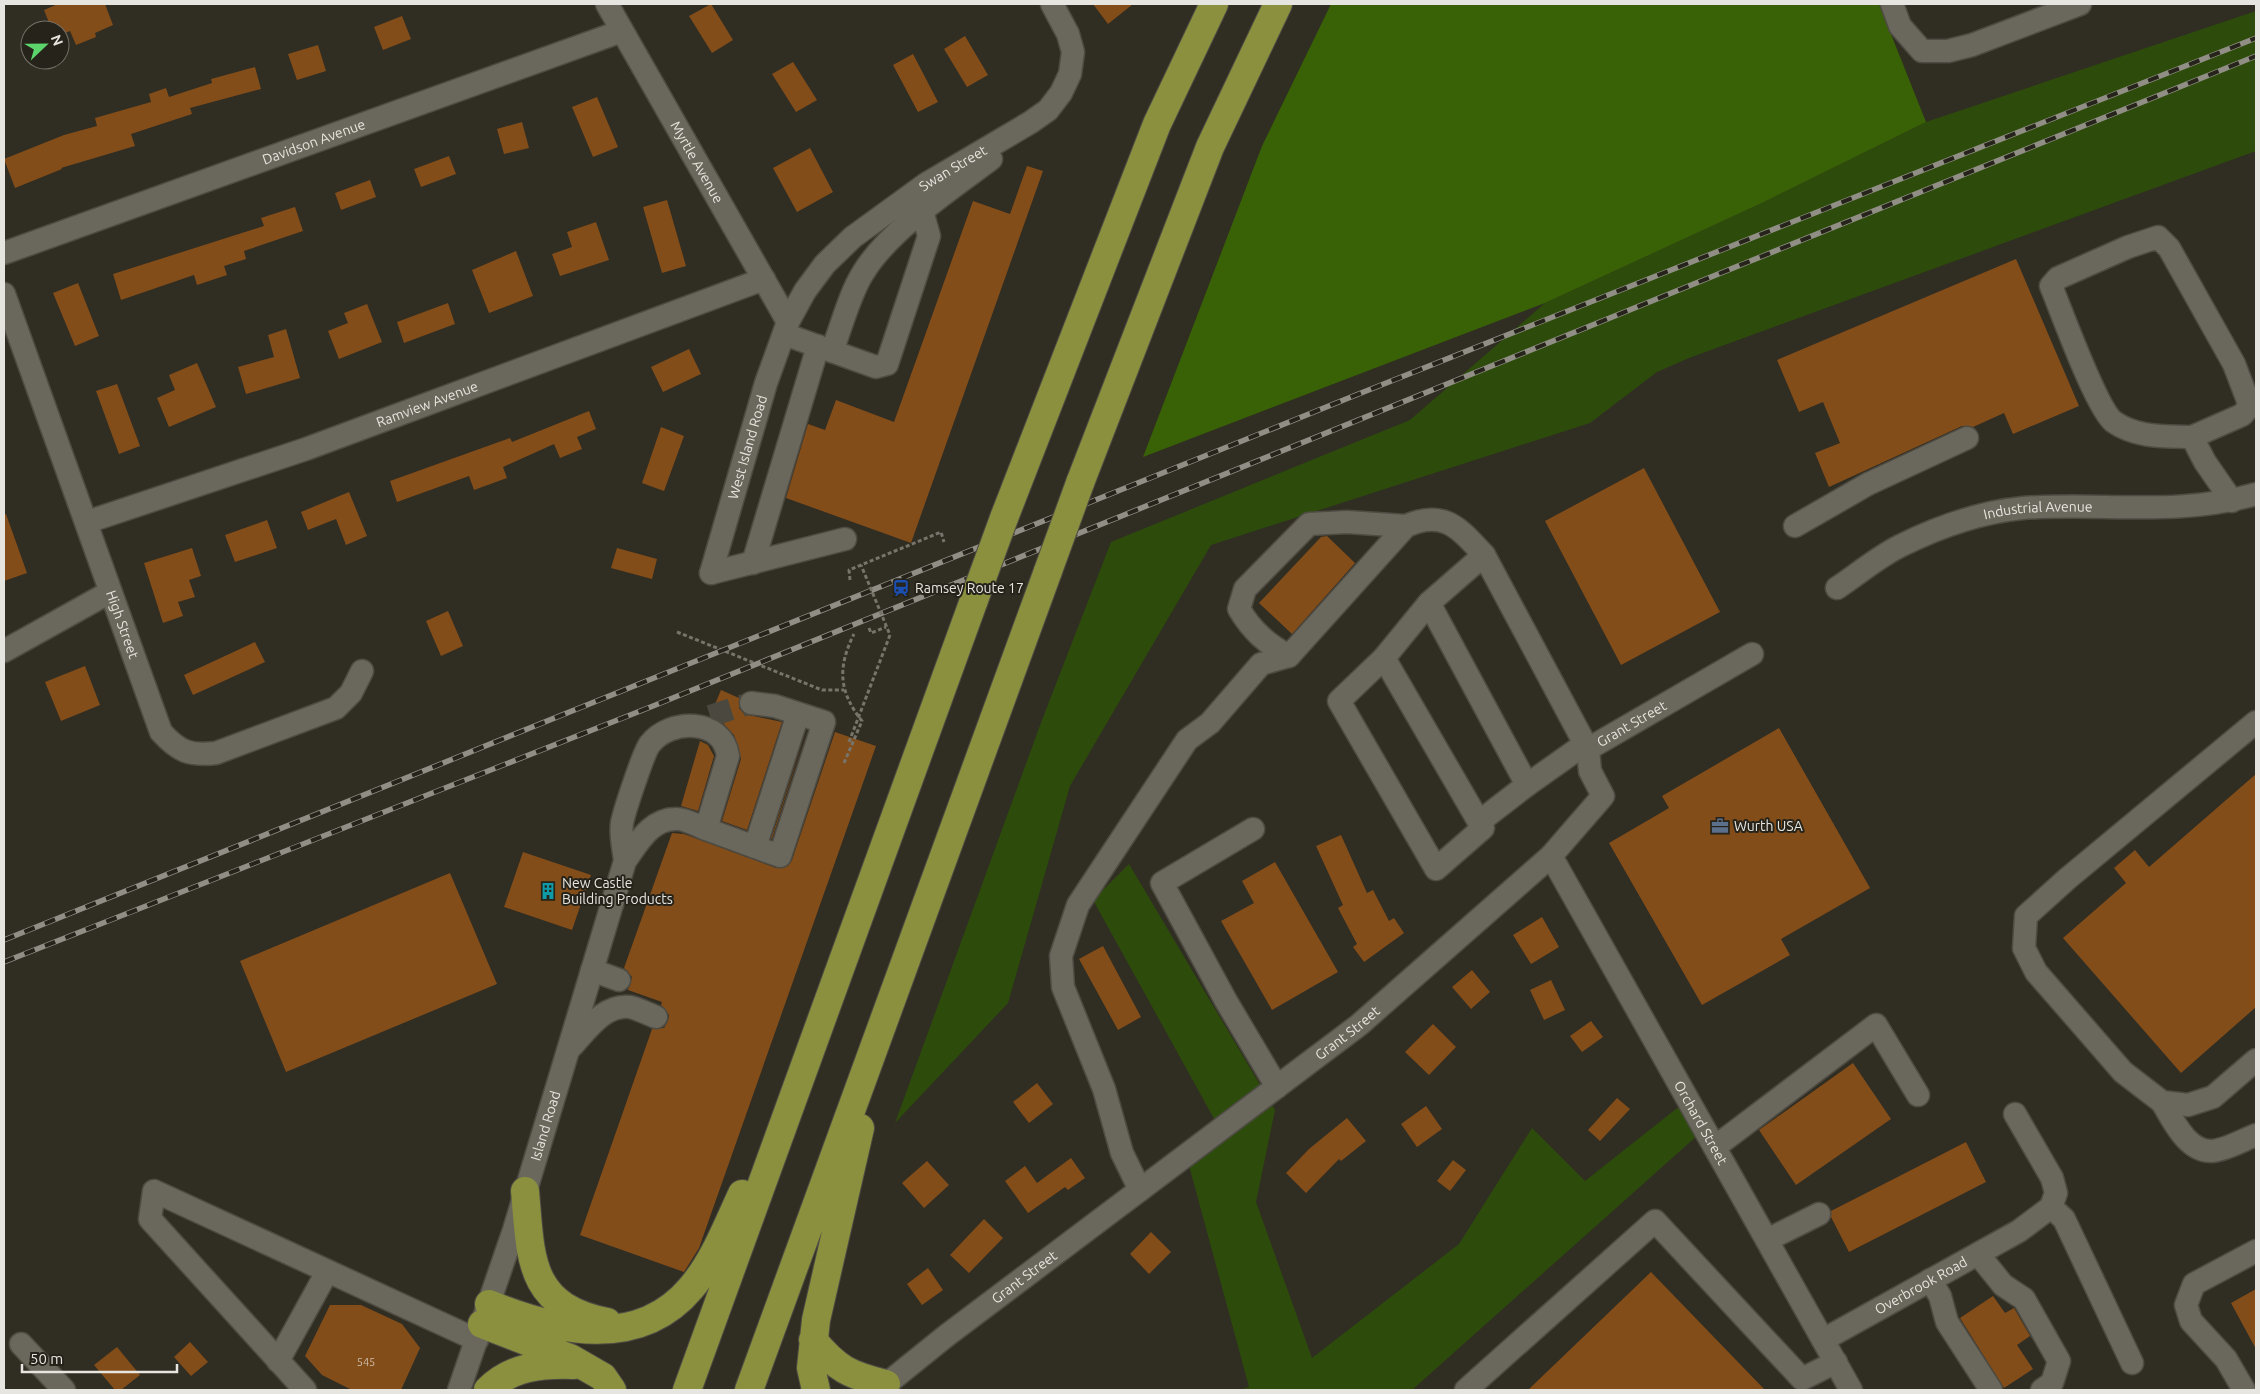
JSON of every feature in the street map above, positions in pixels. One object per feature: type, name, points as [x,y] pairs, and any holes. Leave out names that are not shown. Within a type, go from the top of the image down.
[{"type":"highway","points":[[749,1390],[1080,483],[1210,147],[1278,4]]},
{"type":"highway","points":[[687,1390],[1004,518],[1157,124],[1208,12]]},
{"type":"highway","points":[[816,1390],[811,1368],[813,1340],[850,1171],[895,988]]},
{"type":"highway","points":[[483,1323],[514,1314],[566,1329],[594,1330],[628,1326],[657,1316],[670,1308],[700,1277],[715,1252],[814,1041]]},
{"type":"highway","points":[[525,1190],[532,1260],[538,1278],[545,1288],[553,1297],[574,1311],[597,1320],[628,1326]]},
{"type":"highway","points":[[483,1323],[585,1366],[602,1376],[612,1390]]},
{"type":"highway","points":[[813,1340],[841,1368],[883,1387]]},
{"type":"highway","points":[[488,1390],[504,1378],[535,1366],[585,1366]]},
{"type":"street","name":"Myrtle Avenue","points":[[607,4],[764,279],[786,328]]},
{"type":"street","name":"Swan Street","points":[[786,328],[805,292],[825,264],[853,237],[920,201],[969,157],[1048,110],[1061,93],[1070,74],[1073,52],[1068,34],[1052,4]]},
{"type":"street","points":[[1892,4],[1900,26],[1922,51],[1948,51],[1972,45],[2080,4]]},
{"type":"street","name":"Davidson Avenue","points":[[4,254],[622,31]]},
{"type":"street","points":[[786,328],[825,349],[876,367],[888,364],[928,236],[920,201]]},
{"type":"street","points":[[753,563],[825,349],[862,274],[920,201]]},
{"type":"street","points":[[2158,237],[2169,248],[2234,364],[2250,406],[2242,415],[2192,437],[2146,436],[2113,421],[2086,373],[2051,286],[2058,278],[2128,247],[2158,237]]},
{"type":"street","name":"Ramview Avenue","points":[[87,522],[306,449],[764,279]]},
{"type":"street","name":"High Street","points":[[4,294],[161,732],[172,744],[184,751],[200,755],[216,753],[336,708],[350,693],[362,671]]},
{"type":"street","name":"West Island Road","points":[[753,563],[711,573],[766,383],[786,328]]},
{"type":"street","points":[[2192,437],[2205,462],[2232,501]]},
{"type":"street","points":[[1795,526],[1868,484],[1967,438]]},
{"type":"street","name":"Industrial Avenue","points":[[1837,588],[1899,546],[1938,529],[1978,516],[2021,508],[2064,506],[2100,508],[2194,507],[2232,501],[2256,494]]},
{"type":"street","points":[[1140,1190],[1122,1153],[1104,1089],[1063,988],[1061,956],[1078,906],[1187,740],[1210,723],[1261,664],[1289,656],[1406,526],[1422,519],[1440,519],[1461,530],[1484,555],[1586,746],[1527,785],[1479,822]]},
{"type":"street","points":[[1289,656],[1266,643],[1248,624],[1239,609],[1246,589],[1310,524],[1347,522],[1406,526]]},
{"type":"street","points":[[753,563],[845,539]]},
{"type":"street","points":[[1384,658],[1483,828],[1436,868],[1339,701],[1384,658],[1429,603],[1484,555]]},
{"type":"street","points":[[4,651],[110,592]]},
{"type":"street","points":[[1429,603],[1527,785]]},
{"type":"street","name":"Grant Street","points":[[883,1387],[1359,1025],[1551,856],[1603,796],[1590,771],[1586,746],[1752,654]]},
{"type":"street","points":[[625,861],[644,834],[657,822],[677,818],[780,856],[824,722],[775,706],[751,703]]},
{"type":"street","points":[[625,861],[622,825],[649,744],[676,726],[710,716]]},
{"type":"street","points":[[2256,722],[2067,879],[2026,916],[2024,948],[2036,972],[2123,1072],[2162,1102],[2181,1134],[2201,1150],[2214,1151],[2256,1135]]},
{"type":"street","points":[[676,726],[704,728],[717,734],[727,749],[728,756],[706,829]]},
{"type":"street","points":[[1253,829],[1162,883],[1226,1001],[1277,1087]]},
{"type":"street","name":"Orchard Street","points":[[1551,856],[1851,1390]]},
{"type":"street","name":"Island Road","points":[[459,1390],[483,1323],[525,1190],[625,861]]},
{"type":"street","points":[[592,970],[619,980]]},
{"type":"street","points":[[567,1051],[604,1013],[616,1008],[631,1008],[656,1017]]},
{"type":"street","points":[[1715,1147],[1876,1025],[1918,1095]]},
{"type":"street","points":[[2162,1102],[2188,1105],[2213,1097],[2256,1060]]},
{"type":"street","points":[[2015,1114],[2052,1178],[2056,1193],[2051,1207],[2064,1219],[2132,1363]]},
{"type":"street","points":[[305,1390],[150,1219],[154,1192],[327,1272],[483,1323]]},
{"type":"street","name":"Overbrook Road","points":[[1823,1340],[2019,1231],[2051,1207]]},
{"type":"street","points":[[1767,1240],[1819,1214]]},
{"type":"street","points":[[1466,1390],[1655,1221],[1804,1385],[1836,1362]]},
{"type":"street","points":[[2244,1390],[2226,1359],[2191,1321],[2186,1305],[2194,1284],[2256,1251]]},
{"type":"street","points":[[1978,1254],[2003,1286],[2024,1299],[2059,1361],[2052,1383],[2042,1390]]},
{"type":"street","points":[[278,1361],[327,1272]]},
{"type":"street","points":[[1930,1280],[1940,1296],[1947,1322],[1991,1390]]},
{"type":"street","points":[[21,1344],[64,1390]]},
{"type":"path","points":[[850,580],[849,570],[906,546],[941,532],[944,542]]},
{"type":"path","points":[[849,742],[890,635],[861,565]]},
{"type":"path","points":[[869,628],[871,633],[886,627]]},
{"type":"path","points":[[676,632],[822,690],[844,690]]},
{"type":"path","points":[[844,763],[862,721],[851,708],[844,690],[842,668],[846,649],[854,634]]},
{"type":"green space","points":[[1331,4],[1879,4],[1926,122],[1764,202],[1545,303],[1143,457],[1262,146]]},
{"type":"green space","points":[[2256,11],[2256,151],[1689,358],[1657,372],[1590,423],[1211,545],[1070,786],[1008,1003],[895,1123],[1042,720],[1111,542],[1410,420],[1545,303],[1764,202],[1926,122]]},
{"type":"green space","points":[[1129,864],[1275,1110],[1256,1202],[1312,1358],[1459,1244],[1532,1128],[1585,1181],[1681,1105],[1698,1135],[1412,1390],[1239,1390],[1249,1387],[1184,1147],[1217,1124],[1093,900]]},
{"type":"building","points":[[58,4],[105,4],[113,25],[95,33],[96,37],[76,45],[70,31],[70,20],[48,20],[44,10]]},
{"type":"building","points":[[711,4],[733,40],[712,53],[689,16]]},
{"type":"building","points":[[1093,4],[1133,4],[1108,24]]},
{"type":"building","points":[[402,16],[411,39],[383,50],[374,27]]},
{"type":"building","points":[[965,36],[988,75],[967,87],[944,49]]},
{"type":"building","points":[[318,45],[326,71],[297,80],[288,54]]},
{"type":"building","points":[[913,54],[938,102],[918,112],[893,65]]},
{"type":"building","points":[[793,62],[817,100],[796,112],[772,74]]},
{"type":"building","points":[[255,67],[261,89],[190,108],[192,114],[131,134],[135,146],[61,168],[15,188],[4,159],[64,135],[97,126],[95,118],[151,102],[149,94],[166,88],[169,97],[212,83],[211,79]]},
{"type":"building","points":[[597,97],[618,147],[593,157],[572,107]]},
{"type":"building","points":[[522,122],[529,148],[504,154],[497,129]]},
{"type":"building","points":[[810,148],[833,192],[797,212],[773,168]]},
{"type":"building","points":[[449,156],[456,174],[421,187],[414,169]]},
{"type":"building","points":[[1027,166],[1043,171],[911,543],[786,498],[808,424],[825,430],[836,400],[894,422],[973,201],[1010,214]]},
{"type":"building","points":[[370,180],[376,197],[341,210],[335,193]]},
{"type":"building","points":[[667,200],[686,266],[662,273],[643,207]]},
{"type":"building","points":[[295,207],[303,231],[244,251],[246,259],[224,266],[227,275],[197,285],[194,275],[121,300],[113,274],[264,226],[261,218]]},
{"type":"building","points":[[596,222],[609,260],[560,276],[552,254],[572,247],[567,232]]},
{"type":"building","points":[[516,251],[533,296],[489,313],[472,270]]},
{"type":"building","points":[[2016,259],[2079,406],[2013,434],[2004,413],[1973,427],[1962,426],[1829,487],[1815,453],[1840,443],[1823,402],[1799,412],[1777,360]]},
{"type":"building","points":[[78,283],[99,336],[75,346],[53,293]]},
{"type":"building","points":[[448,303],[455,324],[404,343],[397,322]]},
{"type":"building","points":[[367,304],[382,342],[339,359],[328,331],[348,323],[344,313]]},
{"type":"building","points":[[286,329],[300,378],[246,394],[238,367],[274,357],[268,335]]},
{"type":"building","points":[[689,349],[701,374],[663,392],[651,367]]},
{"type":"building","points":[[197,363],[216,407],[169,427],[157,398],[175,390],[169,375]]},
{"type":"building","points":[[117,384],[140,446],[119,454],[96,391]]},
{"type":"building","points":[[589,411],[596,429],[577,437],[582,449],[560,458],[554,444],[503,467],[507,478],[474,490],[469,476],[397,502],[390,481],[510,438],[512,442]]},
{"type":"building","points":[[661,427],[684,436],[664,491],[642,483]]},
{"type":"building","points":[[1644,468],[1720,612],[1621,665],[1545,521]]},
{"type":"building","points":[[349,492],[367,536],[346,545],[336,519],[308,530],[301,512]]},
{"type":"building","points":[[6,514],[27,573],[4,581],[4,515]]},
{"type":"building","points":[[267,520],[277,548],[235,562],[225,535]]},
{"type":"building","points":[[1327,536],[1355,563],[1292,634],[1259,603],[1321,537]]},
{"type":"building","points":[[192,548],[201,576],[189,580],[195,597],[178,602],[183,616],[163,623],[144,563]]},
{"type":"building","points":[[617,548],[657,559],[652,579],[611,568]]},
{"type":"building","points":[[448,611],[463,646],[441,656],[426,621]]},
{"type":"building","points":[[255,642],[265,662],[193,695],[184,675]]},
{"type":"building","points":[[85,666],[100,705],[61,721],[45,682]]},
{"type":"building","points":[[721,690],[739,698],[739,708],[744,714],[782,722],[747,830],[722,821],[741,759],[734,735],[723,723],[710,716]]},
{"type":"building","points":[[1779,728],[1870,888],[1781,939],[1790,955],[1702,1005],[1609,843],[1669,808],[1662,796]]},
{"type":"building","points":[[807,730],[772,839],[771,839]]},
{"type":"building","points":[[835,732],[876,746],[699,1248],[684,1272],[580,1235],[652,1029],[664,1028],[668,1021],[669,1015],[661,1005],[662,1002],[628,990],[632,977],[624,968],[672,833],[684,834],[776,868],[788,866],[792,860]]},
{"type":"building","points":[[700,741],[708,745],[714,756],[698,811],[681,806]]},
{"type":"building","points":[[2256,774],[2256,1007],[2181,1073],[2063,938],[2126,883],[2114,868],[2135,850],[2149,867]]},
{"type":"building","points":[[1341,835],[1367,893],[1373,890],[1389,921],[1394,918],[1404,933],[1364,962],[1353,947],[1357,944],[1338,908],[1343,905],[1316,846]]},
{"type":"building","name":"New Castle Building Products","points":[[523,852],[591,875],[572,930],[504,907]]},
{"type":"building","points":[[1275,862],[1338,972],[1272,1010],[1221,921],[1254,903],[1242,881]]},
{"type":"building","points":[[450,873],[497,984],[286,1072],[240,961]]},
{"type":"building","points":[[1542,917],[1559,947],[1531,964],[1513,935]]},
{"type":"building","points":[[1103,946],[1141,1017],[1118,1030],[1079,959]]},
{"type":"building","points":[[1472,970],[1490,992],[1471,1009],[1452,987]]},
{"type":"building","points":[[1551,980],[1565,1010],[1544,1020],[1530,990]]},
{"type":"building","points":[[1591,1021],[1603,1037],[1582,1052],[1570,1036]]},
{"type":"building","points":[[1433,1024],[1456,1047],[1429,1075],[1405,1052]]},
{"type":"building","points":[[1853,1063],[1891,1119],[1796,1185],[1759,1130]]},
{"type":"building","points":[[1037,1083],[1053,1104],[1029,1123],[1013,1102]]},
{"type":"building","points":[[1617,1098],[1630,1109],[1600,1141],[1588,1130]]},
{"type":"building","points":[[1426,1106],[1442,1129],[1417,1147],[1401,1124]]},
{"type":"building","points":[[1347,1118],[1366,1141],[1341,1161],[1339,1159],[1306,1193],[1286,1173],[1309,1149]]},
{"type":"building","points":[[1966,1142],[1986,1182],[1849,1252],[1831,1217],[1831,1211]]},
{"type":"building","points":[[1071,1158],[1085,1178],[1068,1190],[1065,1187],[1028,1213],[1005,1181],[1025,1166],[1037,1183]]},
{"type":"building","points":[[1453,1160],[1466,1170],[1450,1191],[1437,1181]]},
{"type":"building","points":[[927,1161],[949,1185],[924,1208],[902,1183]]},
{"type":"building","points":[[984,1219],[1003,1238],[969,1273],[950,1255]]},
{"type":"building","points":[[1151,1232],[1171,1252],[1149,1274],[1130,1254]]},
{"type":"building","points":[[928,1268],[943,1290],[922,1305],[907,1284]]},
{"type":"building","points":[[1651,1272],[1765,1390],[1528,1390]]},
{"type":"building","points":[[2256,1289],[2256,1349],[2231,1303]]},
{"type":"building","points":[[1993,1296],[2005,1313],[2014,1308],[2030,1336],[2017,1345],[2033,1369],[2004,1388],[1960,1318]]},
{"type":"building","points":[[330,1305],[361,1305],[402,1324],[420,1348],[401,1390],[352,1390],[322,1375],[305,1356]]},
{"type":"building","points":[[190,1342],[208,1362],[191,1376],[174,1357]]},
{"type":"building","points":[[117,1347],[140,1375],[121,1390],[115,1390],[94,1365]]},
{"type":"tunnel","points":[[710,716],[751,703]]},
{"type":"railway","points":[[4,940],[1356,395],[2256,38]]},
{"type":"railway","points":[[4,962],[653,706],[2256,56]]},
{"type":"place","name":"Ramsey Route 17","points":[[901,588]]},
{"type":"place","name":"Wurth USA","points":[[1720,826]]},
{"type":"place","name":"New Castle Building Products","points":[[548,891]]}]
